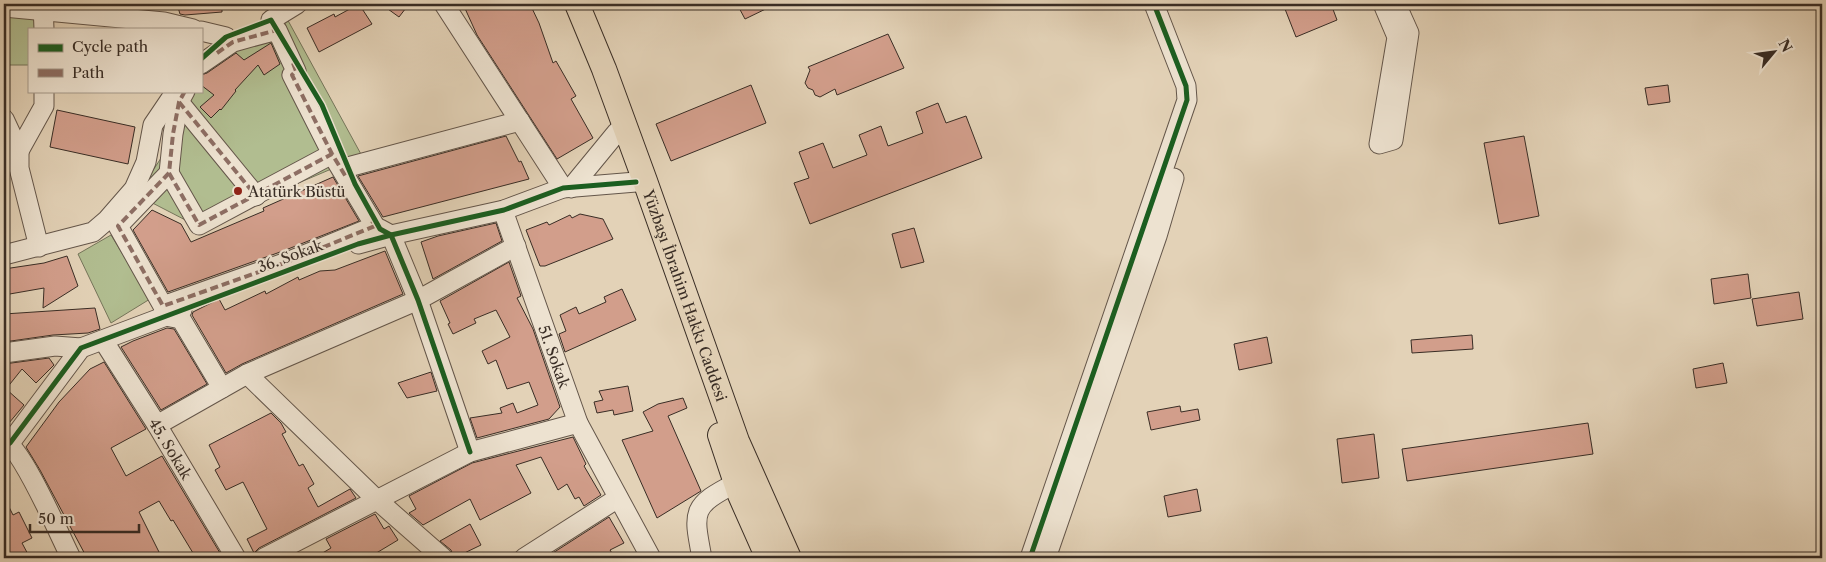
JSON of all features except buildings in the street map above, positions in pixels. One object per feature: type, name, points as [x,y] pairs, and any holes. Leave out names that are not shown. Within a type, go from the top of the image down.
[{"type":"main road","name":"Yüzbaşı İbrahim Hakkı Caddesi","points":[[562,4],[617,132],[636,182],[736,483],[768,558]]},
{"type":"main road","name":"Yüzbaşı İbrahim Hakkı Caddesi","points":[[578,4],[646,181],[738,441],[789,558]]},
{"type":"street","points":[[202,63],[233,42],[274,25],[298,4]]},
{"type":"street","points":[[444,4],[520,121],[567,188],[617,132]]},
{"type":"street","points":[[1030,558],[1187,100],[1186,86],[1154,4]]},
{"type":"street","points":[[1046,558],[1157,236],[1194,108],[1191,86],[1160,4]]},
{"type":"street","points":[[1383,4],[1396,37],[1379,144],[1393,140],[1409,33],[1396,4]]},
{"type":"street","points":[[4,7],[163,13],[191,28]]},
{"type":"street","points":[[43,7],[44,28]]},
{"type":"street","points":[[202,31],[226,36],[274,25]]},
{"type":"street","points":[[169,173],[118,226],[163,306],[287,262],[375,226],[332,154],[292,75],[296,71],[274,25]]},
{"type":"street","points":[[274,25],[322,104],[355,184],[380,229],[391,235],[418,300],[470,452]]},
{"type":"street","points":[[202,58],[226,36]]},
{"type":"street","points":[[19,150],[44,106],[44,92]]},
{"type":"street","points":[[180,95],[169,173],[199,225],[332,154]]},
{"type":"street","points":[[180,95],[256,196]]},
{"type":"street","points":[[4,255],[93,232],[107,220],[134,188],[146,162],[153,126],[180,95]]},
{"type":"street","points":[[4,119],[19,150],[19,168],[40,247]]},
{"type":"street","points":[[348,167],[520,121]]},
{"type":"street","name":"36. Sokak","points":[[81,348],[358,244],[504,210],[567,188],[636,182]]},
{"type":"street","name":"51. Sokak","points":[[504,210],[578,423],[651,558]]},
{"type":"street","points":[[107,220],[165,316],[181,319],[222,388]]},
{"type":"street","points":[[157,425],[247,374],[418,300],[516,246]]},
{"type":"street","name":"45. Sokak","points":[[103,340],[157,425],[236,558]]},
{"type":"street","points":[[4,353],[55,346],[81,348]]},
{"type":"street","points":[[71,558],[22,458],[6,443],[81,348]]},
{"type":"street","points":[[247,374],[377,500],[443,558]]},
{"type":"street","points":[[264,558],[470,452],[578,423]]},
{"type":"street","points":[[702,558],[696,525],[700,507],[713,495],[736,483]]},
{"type":"street","points":[[524,558],[618,498]]},
{"type":"green space","points":[[4,14],[38,16],[37,28],[28,28],[28,65],[4,65]]},
{"type":"green space","points":[[285,15],[362,156],[197,226],[137,195],[163,155],[186,92],[202,92],[202,68]]},
{"type":"green space","points":[[111,235],[150,299],[111,323],[78,254]]},
{"type":"marked path","points":[[217,53],[233,42],[277,30],[278,32]]},
{"type":"marked path","points":[[293,63],[296,71],[292,75],[332,154],[346,177]]},
{"type":"marked path","points":[[184,92],[179,102],[169,173],[118,226],[163,306],[287,262],[375,226],[372,221]]},
{"type":"marked path","points":[[179,102],[256,196]]},
{"type":"marked path","points":[[169,173],[199,225],[332,154]]},
{"type":"cycle path","points":[[1030,558],[1187,100],[1186,86],[1154,4]]},
{"type":"cycle path","points":[[202,58],[226,37],[271,20],[322,105],[355,184],[380,229],[391,235],[418,300],[470,452]]},
{"type":"cycle path","points":[[4,447],[10,443],[81,348],[358,244],[504,210],[563,188],[636,182]]},
{"type":"place","name":"Atatürk Büstü","points":[[238,191]]}]
